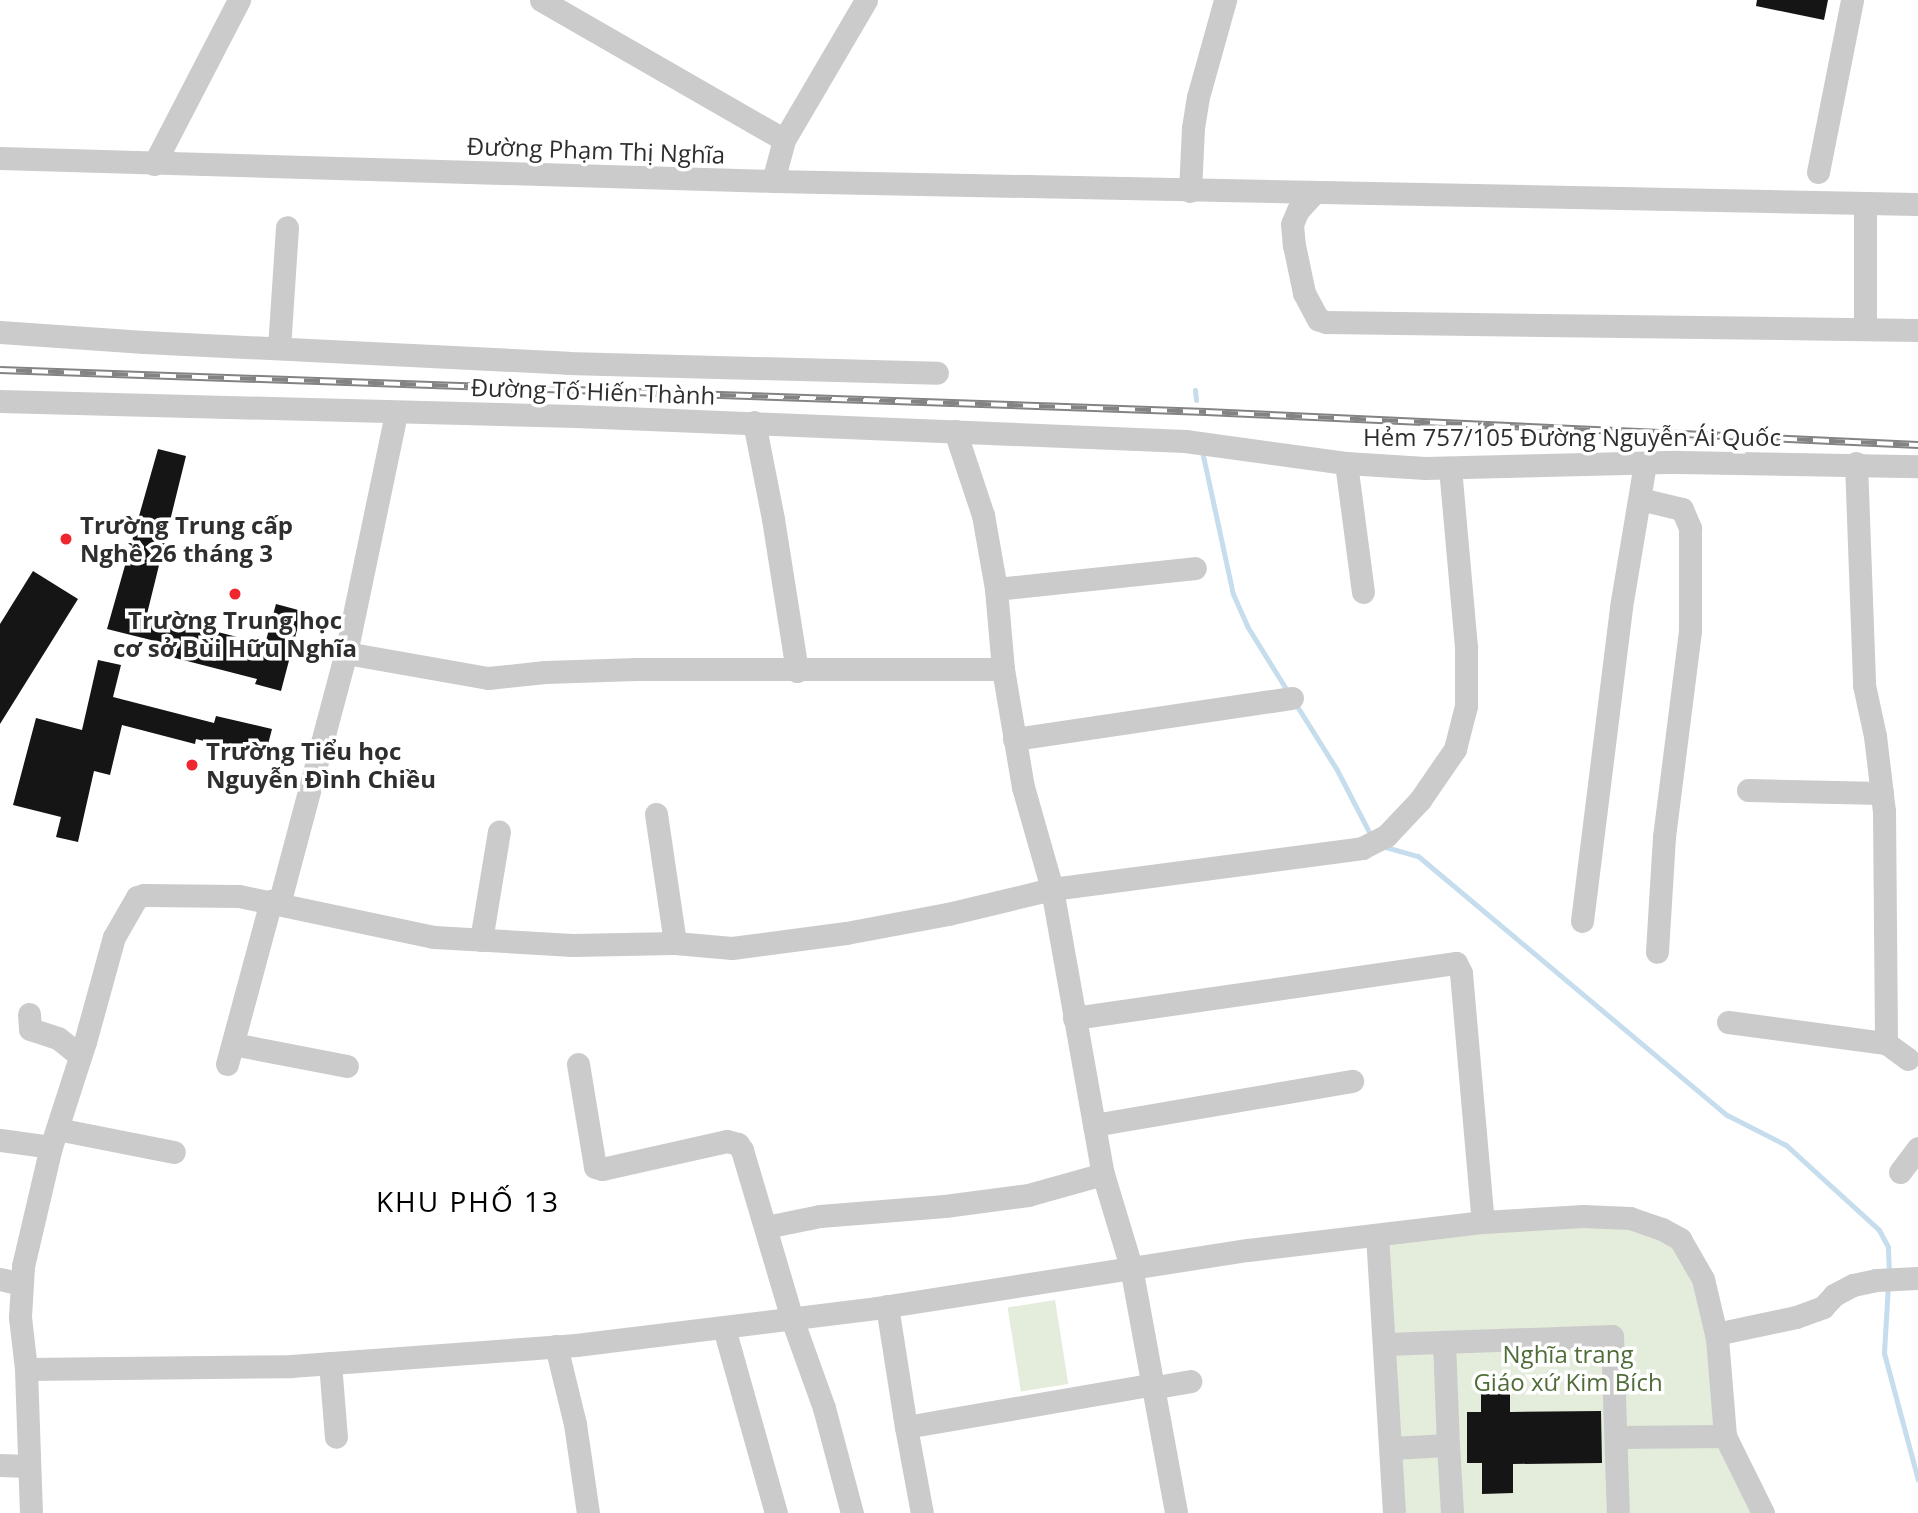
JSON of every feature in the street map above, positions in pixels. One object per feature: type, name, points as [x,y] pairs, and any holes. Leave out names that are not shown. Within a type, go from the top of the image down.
[{"type":"street","points":[[154,163],[239,0]]},
{"type":"street","points":[[543,0],[785,140]]},
{"type":"street","points":[[773,181],[785,140],[866,0]]},
{"type":"street","points":[[1190,191],[1193,128],[1198,97],[1225,0]]},
{"type":"street","points":[[1818,172],[1852,0]]},
{"type":"street","name":"Đường Phạm Thị Nghĩa","points":[[0,158],[773,181],[1918,204]]},
{"type":"street","points":[[1314,193],[1298,210],[1292,224],[1304,293],[1318,319],[1326,322],[1918,330]]},
{"type":"street","points":[[1865,203],[1865,329]]},
{"type":"street","points":[[279,348],[287,227]]},
{"type":"street","points":[[0,332],[625,366],[937,373]]},
{"type":"street","name":"Đường Tố Hiến Thành","points":[[0,401],[754,422],[1185,441]]},
{"type":"street","points":[[346,1066],[230,1054],[346,653],[396,413]]},
{"type":"street","points":[[754,422],[773,519],[797,671]]},
{"type":"street","points":[[956,431],[984,514],[996,589],[1003,669],[1023,787],[1052,888],[1103,1174],[1131,1267],[1150,1387],[1176,1513]]},
{"type":"street","name":"Hẻm 757/105 Đường Nguyễn Ái Quốc","points":[[1185,441],[1346,463],[1450,468],[1645,463],[1856,463],[1918,466]]},
{"type":"street","points":[[1346,463],[1363,592]]},
{"type":"street","points":[[1582,921],[1621,607],[1645,463]]},
{"type":"street","points":[[1856,463],[1864,685],[1882,793],[1886,1043]]},
{"type":"street","points":[[31,1513],[26,1369],[20,1318],[11,1281],[23,1266],[54,1138],[114,937],[137,897],[224,895],[275,902],[434,937],[572,945],[675,943],[732,948],[781,943],[948,914],[1052,888],[1362,848],[1386,836],[1420,800],[1455,749],[1466,706],[1466,647],[1450,468]]},
{"type":"street","points":[[1640,499],[1682,509],[1690,528],[1690,631],[1664,837],[1657,952]]},
{"type":"street","points":[[996,589],[1195,568]]},
{"type":"street","points":[[346,653],[488,678],[545,671],[636,669],[1003,669]]},
{"type":"street","points":[[1014,739],[1292,698]]},
{"type":"street","points":[[1748,790],[1882,793]]},
{"type":"street","points":[[656,814],[675,943]]},
{"type":"street","points":[[481,940],[499,831]]},
{"type":"street","points":[[1074,1018],[1456,963],[1461,973],[1483,1222]]},
{"type":"street","points":[[29,1014],[30,1028],[58,1038],[80,1056]]},
{"type":"street","points":[[1728,1022],[1886,1043],[1908,1059]]},
{"type":"street","points":[[578,1064],[595,1167],[602,1169],[727,1141],[738,1144],[766,1227],[792,1319],[824,1408],[852,1513]]},
{"type":"street","points":[[1094,1125],[1352,1081]]},
{"type":"street","points":[[0,1140],[54,1138],[174,1152]]},
{"type":"street","points":[[1900,1172],[1918,1148]]},
{"type":"street","points":[[766,1227],[820,1216],[945,1206],[1028,1195],[1103,1174]]},
{"type":"street","points":[[26,1369],[291,1366],[556,1346],[792,1319],[1131,1267],[1483,1222],[1583,1216],[1630,1218],[1662,1229],[1680,1239],[1697,1268],[1711,1306],[1716,1334],[1725,1436],[1763,1513]]},
{"type":"street","points":[[1377,1235],[1394,1513]]},
{"type":"street","points":[[1716,1334],[1796,1317],[1823,1307],[1834,1295],[1853,1285],[1876,1280],[1909,1278]]},
{"type":"street","points":[[887,1306],[922,1513]]},
{"type":"street","points":[[724,1328],[776,1513]]},
{"type":"street","points":[[1385,1344],[1612,1336],[1618,1513]]},
{"type":"street","points":[[1444,1342],[1452,1513]]},
{"type":"street","points":[[556,1346],[575,1424],[588,1513]]},
{"type":"street","points":[[330,1363],[335,1437]]},
{"type":"street","points":[[906,1427],[1190,1381]]},
{"type":"street","points":[[1616,1437],[1725,1436]]},
{"type":"street","points":[[1391,1448],[1448,1445]]},
{"type":"street","points":[[0,1465],[29,1466]]},
{"type":"green space","name":"Nghĩa trang Giáo xứ Kim Bích","points":[[1582,1222],[1660,1234],[1688,1263],[1709,1328],[1757,1513],[1398,1513],[1383,1240]]},
{"type":"green space","points":[[1055,1300],[1068,1384],[1021,1391],[1008,1308]]},
{"type":"building","points":[[1757,0],[1828,0],[1824,20],[1756,6]]},
{"type":"building","points":[[158,449],[186,456],[147,614],[265,644],[276,604],[302,611],[281,691],[255,684],[257,679],[152,652],[155,641],[107,629]]},
{"type":"building","points":[[33,571],[78,599],[0,724],[0,624]]},
{"type":"building","points":[[98,660],[121,665],[113,697],[214,723],[216,716],[272,729],[265,756],[196,739],[195,744],[122,725],[110,775],[94,771],[78,842],[56,837],[61,817],[13,805],[36,718],[82,730]]},
{"type":"building","points":[[1481,1380],[1510,1380],[1510,1412],[1601,1411],[1602,1463],[1513,1464],[1513,1493],[1482,1494],[1482,1463],[1467,1463],[1467,1412],[1481,1412]]},
{"type":"waterway","points":[[1195,390],[1196,400]]},
{"type":"waterway","points":[[1202,451],[1233,594],[1247,626],[1288,692]]},
{"type":"waterway","points":[[1295,703],[1337,770],[1368,830]]},
{"type":"waterway","points":[[1382,846],[1418,856],[1727,1115],[1786,1145],[1879,1230],[1888,1247],[1889,1275]]},
{"type":"waterway","points":[[1888,1285],[1884,1353],[1918,1480]]},
{"type":"railway","points":[[0,370],[1206,412],[1918,445]]},
{"type":"place","name":"Trường Trung cấp Nghề 26 tháng 3","points":[[66,539]]},
{"type":"place","name":"Trường Trung học cơ sở Bùi Hữu Nghĩa","points":[[235,594]]},
{"type":"place","name":"Trường Tiểu học Nguyễn Đình Chiều","points":[[192,765]]},
{"type":"district","name":"KHU PHỐ 13","points":[[468,1201]]}]
